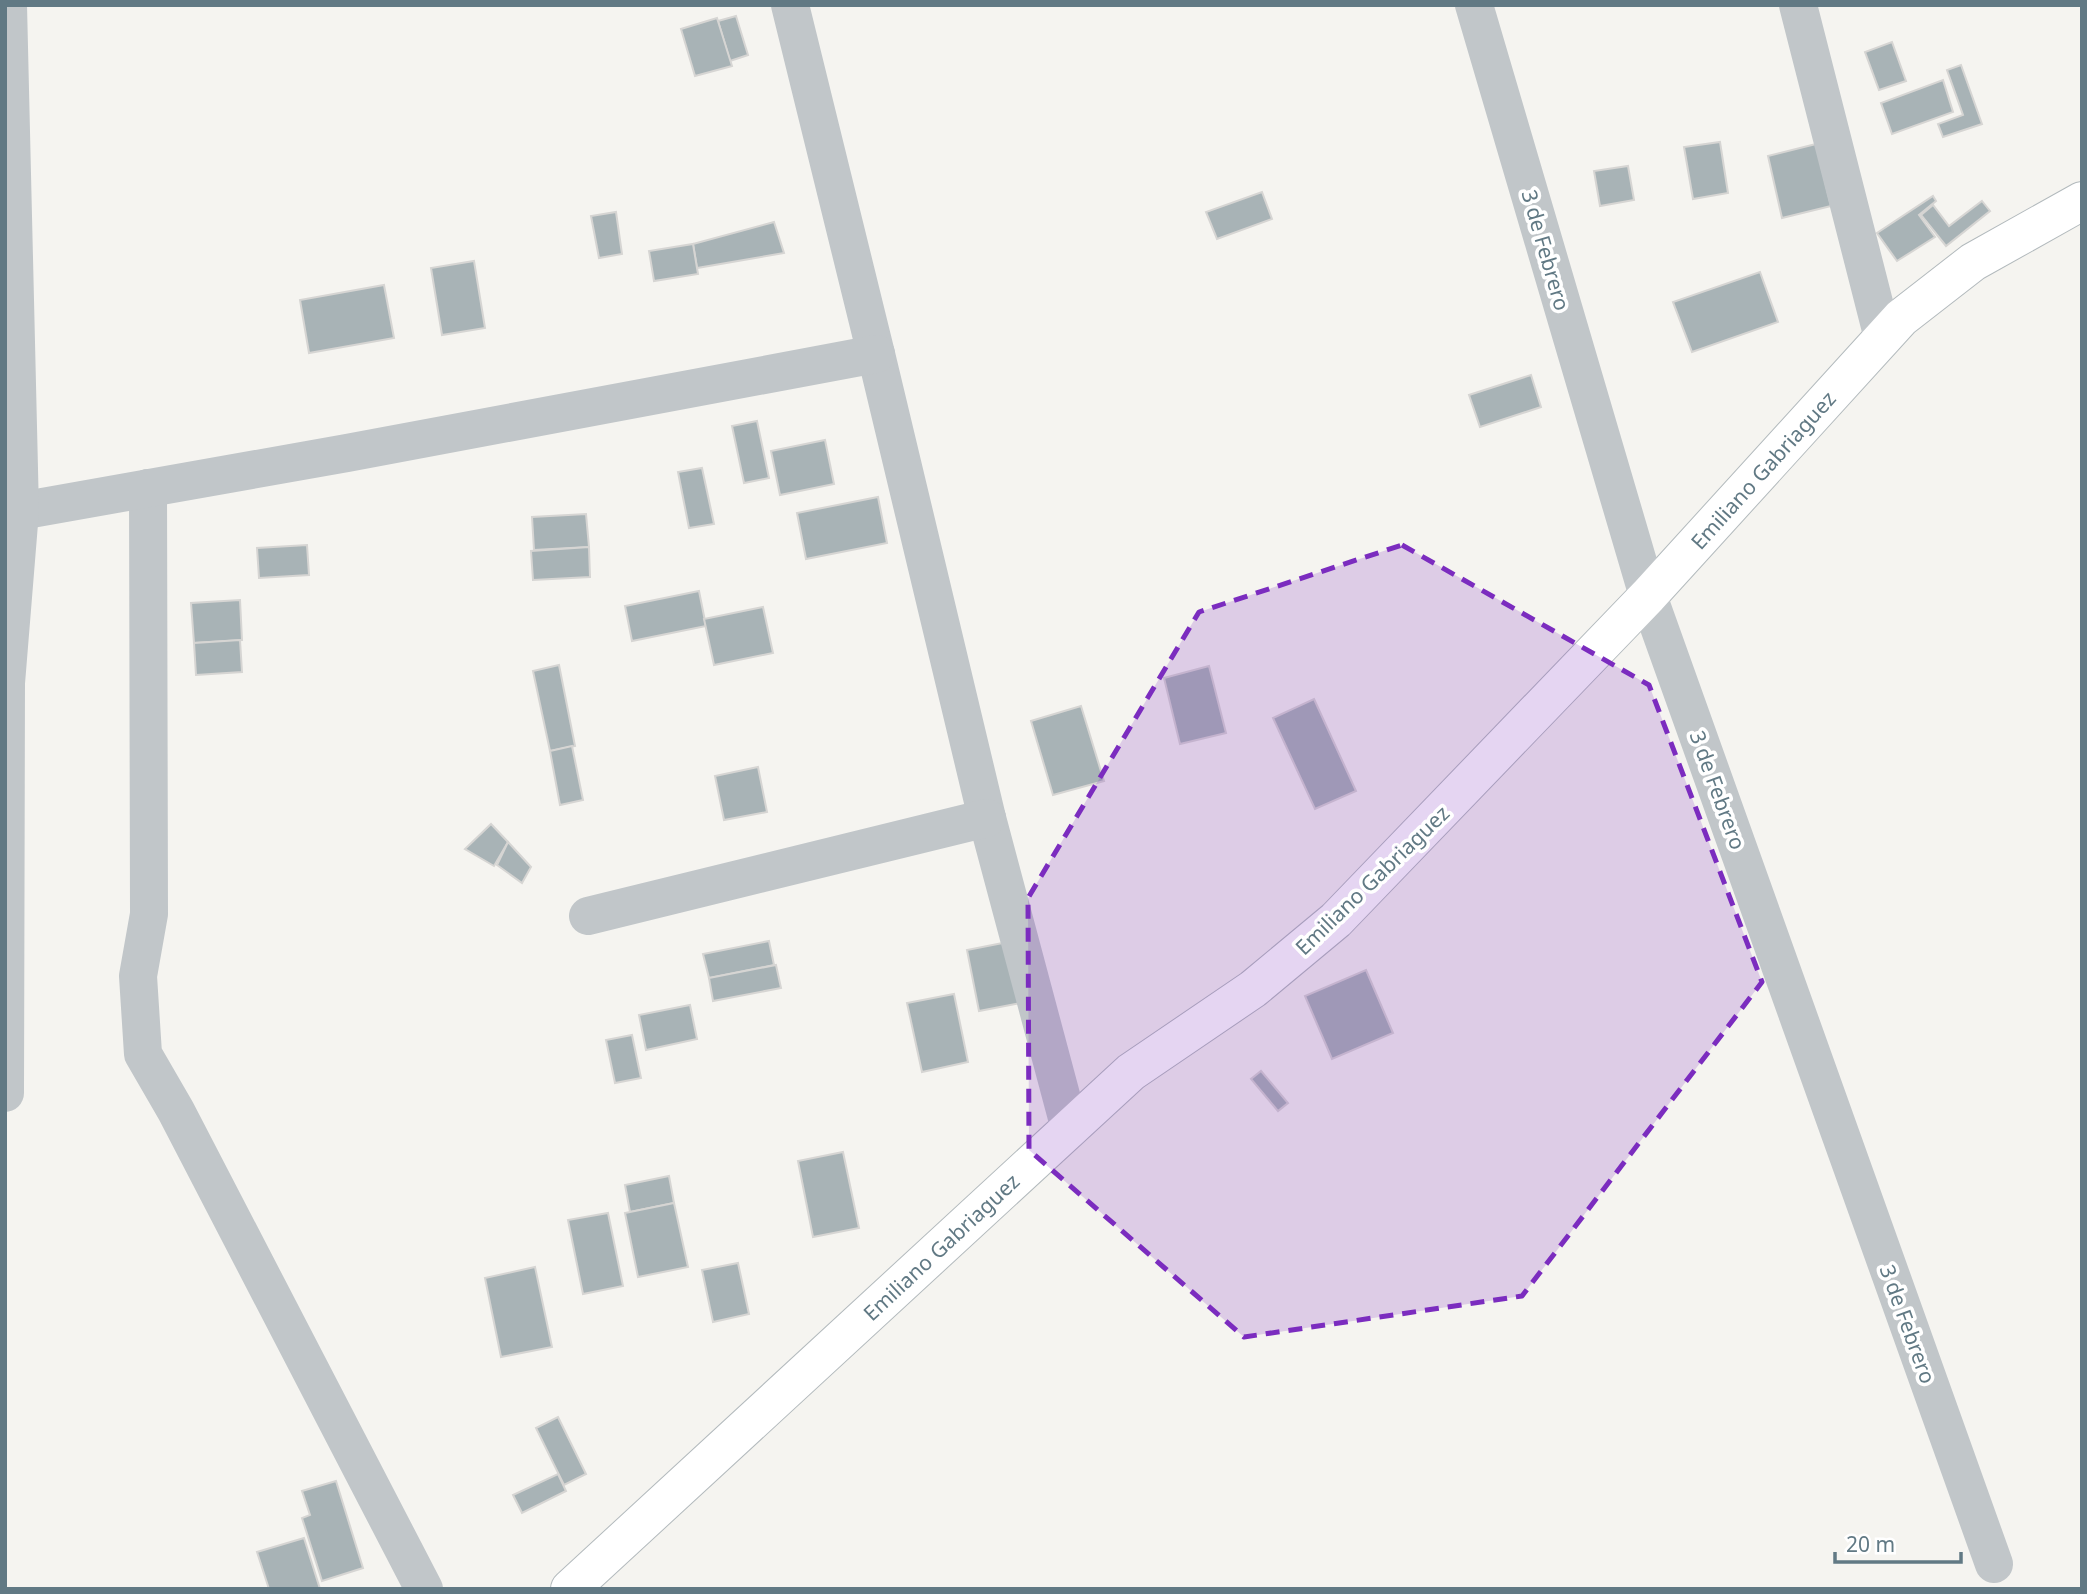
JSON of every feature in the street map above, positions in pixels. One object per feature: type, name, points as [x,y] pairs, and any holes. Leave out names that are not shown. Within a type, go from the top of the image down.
[{"type":"main road","name":"Emiliano Gabriaguez","points":[[570,1589],[1131,1072],[1253,989],[1336,920],[1648,596],[1901,318],[1973,262],[2082,201]]},
{"type":"street","points":[[5,1093],[6,683],[20,511],[8,5]]},
{"type":"street","points":[[790,5],[987,818],[1070,1129]]},
{"type":"street","name":"3 de Febrero","points":[[1474,5],[1648,596],[1994,1564]]},
{"type":"street","points":[[1798,5],[1883,338]]},
{"type":"street","points":[[20,511],[876,354]]},
{"type":"street","points":[[148,488],[149,914],[138,976],[143,1054],[183,1124],[424,1589]]},
{"type":"street","points":[[588,916],[987,818]]},
{"type":"highlighted area","points":[[1402,545],[1649,685],[1762,982],[1522,1296],[1244,1337],[1029,1150],[1028,898],[1199,612]]},
{"type":"building","points":[[736,16],[748,55],[730,61],[718,21]]},
{"type":"building","points":[[717,18],[732,66],[695,76],[681,29]]},
{"type":"building","points":[[1892,42],[1906,81],[1879,90],[1865,52]]},
{"type":"building","points":[[1961,65],[1982,124],[1943,137],[1938,124],[1963,115],[1947,70]]},
{"type":"building","points":[[1943,80],[1953,112],[1892,134],[1881,103]]},
{"type":"building","points":[[1720,142],[1728,193],[1693,199],[1684,147]]},
{"type":"building","points":[[1816,144],[1831,206],[1782,218],[1768,156]]},
{"type":"building","points":[[1628,166],[1634,200],[1600,206],[1594,171]]},
{"type":"building","points":[[1262,192],[1272,219],[1217,239],[1206,212]]},
{"type":"building","points":[[1933,196],[1936,201],[1919,215],[1935,237],[1897,261],[1877,233]]},
{"type":"building","points":[[1982,201],[1990,211],[1946,246],[1921,215],[1933,205],[1949,226]]},
{"type":"building","points":[[616,212],[622,254],[599,258],[591,216]]},
{"type":"building","points":[[774,222],[784,253],[697,268],[693,244]]},
{"type":"building","points":[[693,244],[698,274],[654,281],[649,251]]},
{"type":"building","points":[[474,261],[485,328],[442,335],[431,268]]},
{"type":"building","points":[[1760,272],[1778,322],[1692,352],[1673,302]]},
{"type":"building","points":[[384,285],[394,338],[309,353],[300,300]]},
{"type":"building","points":[[1531,375],[1541,407],[1480,427],[1469,395]]},
{"type":"building","points":[[757,421],[769,478],[744,483],[732,426]]},
{"type":"building","points":[[825,440],[834,484],[780,495],[771,451]]},
{"type":"building","points":[[702,468],[714,524],[689,528],[678,472]]},
{"type":"building","points":[[878,497],[887,543],[806,559],[797,513]]},
{"type":"building","points":[[586,514],[589,547],[534,550],[532,517]]},
{"type":"building","points":[[307,545],[309,575],[259,578],[257,548]]},
{"type":"building","points":[[589,547],[590,577],[533,580],[531,551]]},
{"type":"building","points":[[699,591],[706,626],[632,641],[625,606]]},
{"type":"building","points":[[240,600],[242,640],[194,643],[191,603]]},
{"type":"building","points":[[763,607],[773,653],[714,665],[704,619]]},
{"type":"building","points":[[240,640],[242,672],[196,675],[194,643]]},
{"type":"building","points":[[559,665],[575,746],[550,751],[533,671]]},
{"type":"building","points":[[1209,666],[1226,733],[1180,744],[1164,678]]},
{"type":"building","points":[[1314,699],[1356,791],[1315,809],[1273,718]]},
{"type":"building","points":[[1081,706],[1104,781],[1053,795],[1031,721]]},
{"type":"building","points":[[572,746],[583,800],[560,805],[550,751]]},
{"type":"building","points":[[758,767],[767,812],[724,820],[715,776]]},
{"type":"building","points":[[491,824],[508,842],[494,866],[465,849]]},
{"type":"building","points":[[508,842],[531,867],[522,883],[497,865]]},
{"type":"building","points":[[769,941],[774,965],[709,978],[703,954]]},
{"type":"building","points":[[1013,941],[1026,1002],[979,1011],[967,950]]},
{"type":"building","points":[[776,965],[781,988],[713,1001],[709,978]]},
{"type":"building","points":[[1366,970],[1393,1033],[1332,1059],[1305,996]]},
{"type":"building","points":[[954,994],[968,1062],[922,1072],[907,1003]]},
{"type":"building","points":[[690,1005],[697,1039],[646,1050],[639,1015]]},
{"type":"building","points":[[632,1035],[641,1078],[615,1083],[606,1040]]},
{"type":"building","points":[[1261,1071],[1288,1103],[1278,1111],[1251,1079]]},
{"type":"building","points":[[843,1152],[859,1228],[813,1237],[798,1161]]},
{"type":"building","points":[[669,1176],[674,1203],[630,1212],[625,1185]]},
{"type":"building","points":[[674,1203],[688,1267],[638,1277],[625,1213]]},
{"type":"building","points":[[608,1213],[623,1286],[583,1294],[568,1220]]},
{"type":"building","points":[[738,1263],[749,1314],[713,1322],[702,1270]]},
{"type":"building","points":[[535,1267],[552,1347],[501,1357],[485,1278]]},
{"type":"building","points":[[558,1417],[586,1474],[564,1485],[536,1428]]},
{"type":"building","points":[[558,1474],[566,1491],[522,1513],[513,1495]]},
{"type":"building","points":[[336,1481],[363,1568],[322,1581],[302,1518],[310,1515],[302,1491]]},
{"type":"building","points":[[304,1538],[320,1589],[269,1589],[257,1552]]}]
